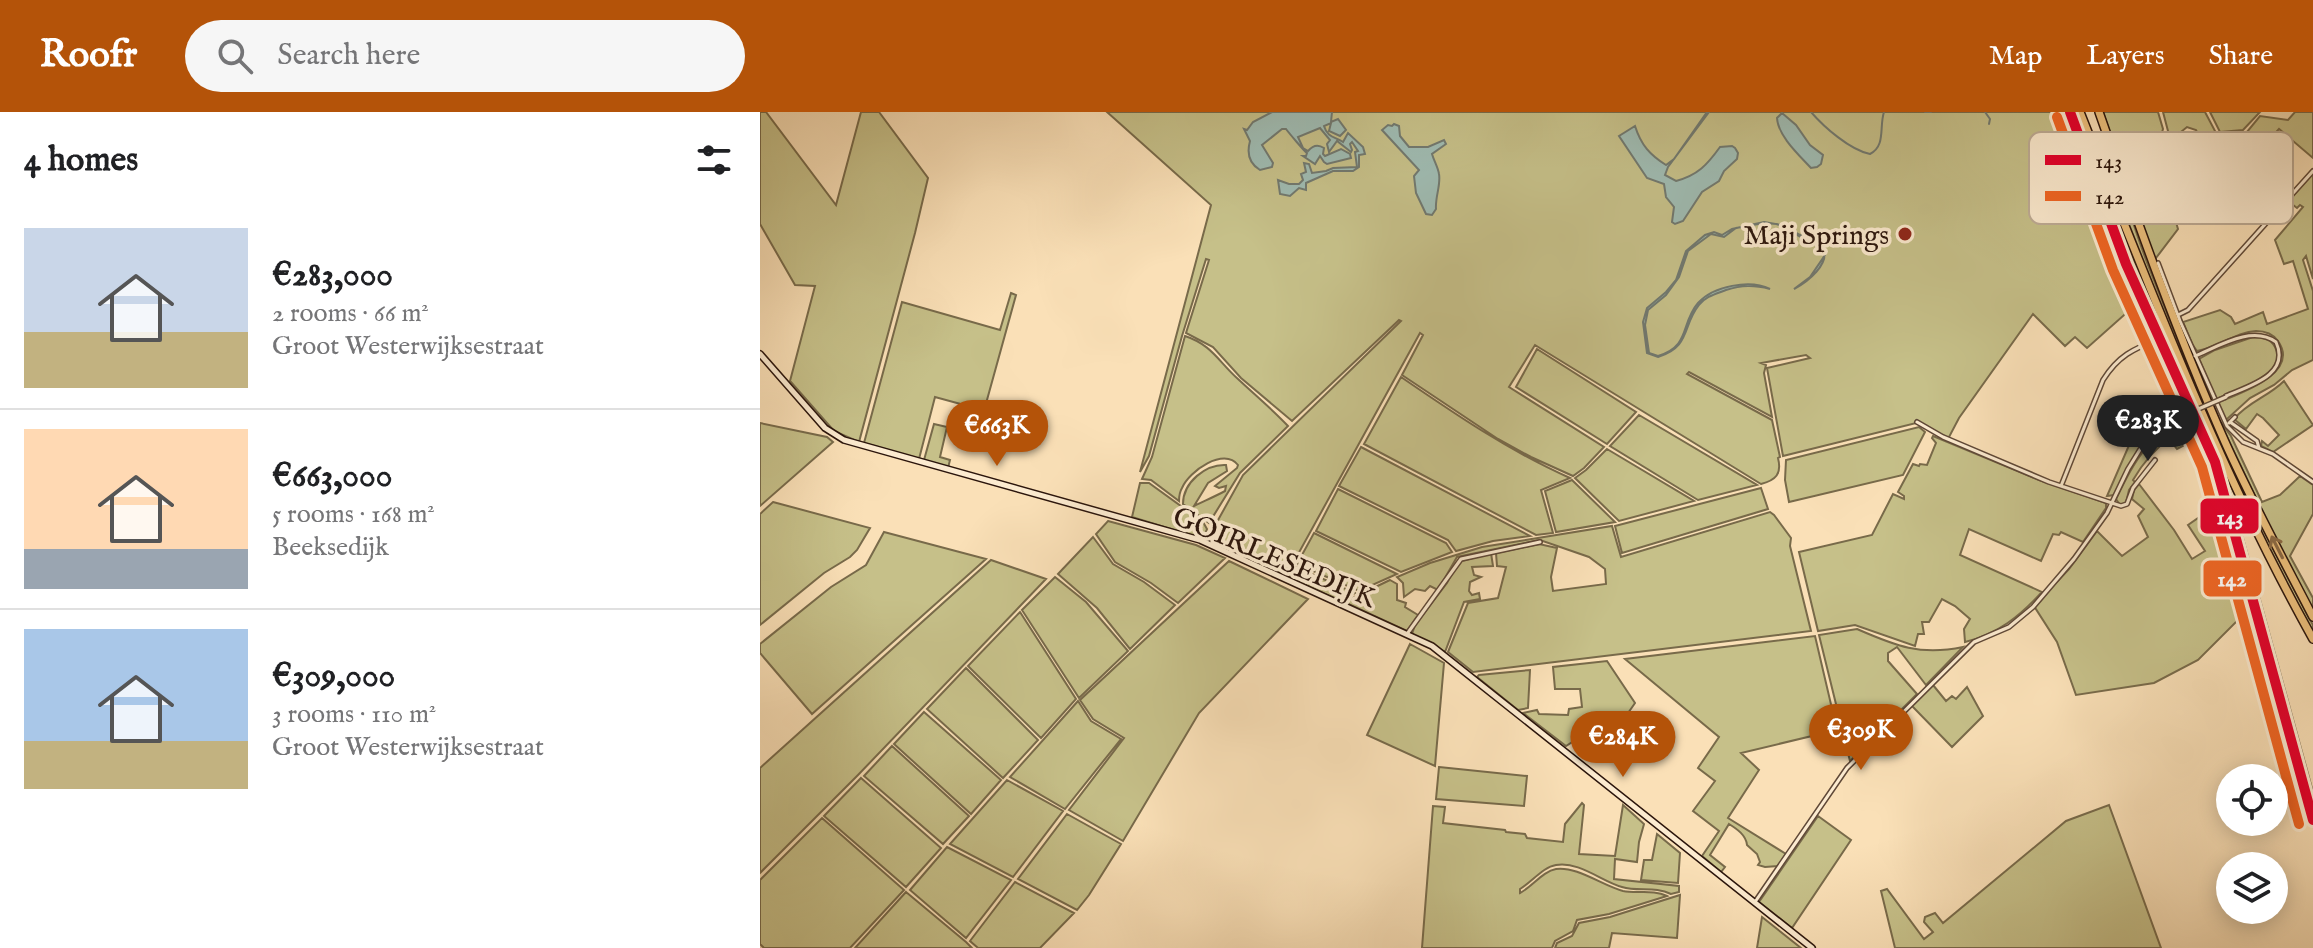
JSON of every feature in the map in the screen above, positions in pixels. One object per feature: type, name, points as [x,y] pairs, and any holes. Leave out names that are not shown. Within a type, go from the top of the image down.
[{"type":"highway","points":[[2080,112],[2088,132]]},
{"type":"highway","points":[[2099,112],[2106,132]]},
{"type":"highway","points":[[2125,224],[2243,507],[2313,639]]},
{"type":"highway","points":[[2138,224],[2206,398],[2313,617]]},
{"type":"street","points":[[2070,112],[2077,132]]},
{"type":"street","points":[[2293,193],[2313,171]]},
{"type":"street","points":[[2111,224],[2126,264],[2215,462],[2313,820]]},
{"type":"street","points":[[2178,315],[2188,310],[2265,224]]},
{"type":"street","points":[[2158,263],[2195,356],[2237,438],[2279,457],[2313,482]]},
{"type":"street","points":[[1755,902],[1851,763],[1974,642],[2009,627],[2033,607],[2074,559],[2112,503],[2141,448],[2164,428],[2189,413],[2270,376],[2276,370],[2280,357],[2276,342],[2263,335],[2243,337],[2195,356]]},
{"type":"street","points":[[2061,486],[2103,380],[2112,366],[2126,353],[2159,339]]},
{"type":"street","name":"GOIRLESEDIJK","points":[[760,354],[825,428],[844,440],[1200,540],[1432,646],[1812,948]]},
{"type":"street","points":[[2229,424],[2235,417]]},
{"type":"street","points":[[1917,422],[1956,444],[2121,506],[2127,504],[2133,488],[2155,460]]},
{"type":"street","points":[[2229,424],[2257,441],[2259,448]]},
{"type":"street","points":[[1407,634],[1461,559],[1540,542]]},
{"type":"shaded area","points":[[760,112],[766,112],[836,205],[861,112],[879,112],[928,178],[859,442],[834,431],[790,381],[815,286],[795,285],[760,224]]},
{"type":"shaded area","points":[[1107,112],[2059,112],[2053,117],[2056,123],[2066,120],[2070,132],[2029,132],[2029,224],[2103,224],[2132,308],[2087,348],[2075,337],[2065,346],[2033,314],[1959,418],[1948,439],[1916,423],[1783,456],[1767,368],[1810,358],[1806,355],[1761,363],[1766,365],[1764,373],[1772,417],[1689,372],[1687,374],[1772,420],[1780,457],[1779,468],[1774,478],[1761,484],[1535,345],[1509,387],[1604,447],[1573,476],[1498,439],[1402,375],[1423,335],[1420,333],[1286,576],[1207,540],[1243,475],[1401,321],[1292,421],[1241,378],[1213,347],[1186,333],[1209,260],[1206,259],[1149,456],[1140,472],[1211,205]]},
{"type":"shaded area","points":[[2103,112],[2158,112],[2163,129],[2162,132],[2110,132]]},
{"type":"shaded area","points":[[2163,112],[2205,112],[2215,132],[2197,132],[2187,127],[2181,132],[2168,131]]},
{"type":"shaded area","points":[[2210,112],[2260,112],[2243,130],[2220,132]]},
{"type":"shaded area","points":[[2295,112],[2313,112],[2313,158],[2293,141],[2293,132],[2279,129],[2276,132],[2247,132],[2260,116],[2288,120]]},
{"type":"shaded area","points":[[2313,173],[2313,279],[2306,256],[2303,260],[2313,291],[2313,360],[2250,398],[2226,420],[2217,403],[2252,388],[2274,373],[2283,353],[2278,341],[2268,333],[2256,331],[2197,351],[2183,322],[2220,310],[2235,324],[2263,312],[2267,324],[2308,309],[2293,261],[2284,264],[2275,240],[2289,224],[2293,224],[2293,219],[2303,207],[2293,205],[2293,195]]},
{"type":"shaded area","points":[[2114,224],[2118,224],[2190,398],[2126,259]]},
{"type":"shaded area","points":[[2127,224],[2134,224],[2224,448],[2313,625],[2313,636],[2248,507],[2203,409]]},
{"type":"shaded area","points":[[2141,224],[2177,224],[2178,229],[2154,263]]},
{"type":"shaded area","points":[[1011,293],[1016,295],[977,436],[973,435],[979,409],[935,397],[919,459],[864,443],[902,302],[1000,330]]},
{"type":"shaded area","points":[[1185,336],[1208,349],[1288,426],[1240,473],[1209,523],[1183,504],[1184,496],[1197,476],[1218,465],[1226,465],[1227,471],[1208,483],[1194,506],[1225,491],[1226,486],[1215,486],[1237,468],[1238,465],[1232,460],[1216,460],[1199,469],[1186,481],[1179,501],[1151,480],[1142,479],[1152,457]]},
{"type":"shaded area","points":[[2253,337],[2266,339],[2273,344],[2278,357],[2275,365],[2258,380],[2216,399],[2199,359]]},
{"type":"shaded area","points":[[1537,349],[1636,412],[1607,444],[1516,387]]},
{"type":"shaded area","points":[[2154,359],[2188,411],[2152,436],[2135,456],[2114,495],[2107,496],[2130,443],[2143,426],[2174,399]]},
{"type":"shaded area","points":[[1401,377],[1504,444],[1570,478],[1541,490],[1553,533],[1536,535],[1364,444]]},
{"type":"shaded area","points":[[2284,381],[2313,425],[2273,452],[2261,446],[2262,441],[2268,446],[2279,435],[2263,418],[2257,414],[2246,429],[2234,419]]},
{"type":"shaded area","points":[[1639,415],[1757,485],[1698,500],[1610,446]]},
{"type":"shaded area","points":[[2190,415],[2200,443],[2192,441],[2177,449],[2169,439],[2163,443],[2141,468],[2133,480],[2135,482],[2126,503],[2120,505],[2116,499],[2145,450],[2163,432]]},
{"type":"shaded area","points":[[2219,420],[2231,436],[2262,502],[2280,495],[2300,476],[2313,485],[2313,514],[2290,556],[2313,598],[2313,610],[2268,523]]},
{"type":"shaded area","points":[[760,423],[827,437],[833,442],[760,506]]},
{"type":"shaded area","points":[[934,424],[947,427],[940,457],[950,460],[948,468],[924,460]]},
{"type":"shaded area","points":[[1919,427],[1925,432],[1903,475],[1789,502],[1785,480],[1786,460]]},
{"type":"shaded area","points":[[2206,433],[2230,491],[2313,792],[2313,810],[2237,532]]},
{"type":"shaded area","points":[[1933,436],[2039,480],[2106,503],[2106,508],[2083,542],[2061,532],[2059,535],[2053,534],[2041,561],[1969,529],[1960,555],[2042,592],[2017,616],[1988,634],[1965,642],[1964,629],[1970,619],[1942,599],[1929,622],[1922,622],[1924,634],[1918,634],[1915,646],[1855,625],[1818,631],[1799,552],[1872,535],[1893,494],[1904,499],[1898,492],[1913,464],[1927,465],[1936,443]]},
{"type":"shaded area","points":[[1361,447],[1530,536],[1493,541],[1456,551],[1448,540],[1339,486]]},
{"type":"shaded area","points":[[1607,449],[1694,501],[1619,521],[1575,478]]},
{"type":"shaded area","points":[[1572,480],[1615,522],[1556,532],[1545,491]]},
{"type":"shaded area","points":[[1140,483],[1149,483],[1203,522],[1207,529],[1203,539],[1132,517]]},
{"type":"shaded area","points":[[2139,484],[2192,559],[2205,551],[2188,525],[2201,516],[2222,511],[2249,609],[2198,660],[2154,683],[2076,695],[2057,642],[2034,606],[2069,569],[2097,531],[2122,556],[2148,537],[2138,516],[2144,509],[2132,499]]},
{"type":"shaded area","points":[[1761,488],[1768,509],[1622,553],[1615,526]]},
{"type":"shaded area","points":[[1338,489],[1446,543],[1452,552],[1401,572],[1316,531]]},
{"type":"shaded area","points":[[773,502],[870,528],[850,557],[824,573],[760,625],[760,514]]},
{"type":"shaded area","points":[[1770,512],[1791,538],[1790,546],[1811,631],[1473,672],[1448,652],[1468,603],[1498,598],[1506,567],[1497,566],[1496,553],[1539,544],[1557,548],[1551,577],[1553,591],[1606,584],[1605,569],[1589,557],[1540,540],[1457,557],[1438,590],[1430,586],[1425,591],[1415,589],[1404,597],[1403,583],[1397,577],[1482,547],[1612,526],[1621,557]]},
{"type":"shaded area","points":[[1108,521],[1196,545],[1225,558],[1178,603],[1115,562],[1096,534]]},
{"type":"shaded area","points":[[884,532],[986,559],[812,714],[760,653],[760,644],[831,587],[866,565]]},
{"type":"shaded area","points":[[1314,533],[1397,574],[1359,591],[1297,564]]},
{"type":"shaded area","points":[[1093,537],[1113,564],[1175,605],[1130,649],[1097,608],[1058,574]]},
{"type":"shaded area","points":[[1491,553],[1493,566],[1472,567],[1474,575],[1481,577],[1470,582],[1469,591],[1472,595],[1479,593],[1480,599],[1464,602],[1445,652],[1412,634],[1458,562]]},
{"type":"shaded area","points":[[991,560],[1046,579],[760,873],[760,768]]},
{"type":"shaded area","points":[[1229,561],[1308,599],[1199,713],[1123,841],[1069,810],[1124,738],[1093,719],[1080,700]]},
{"type":"shaded area","points":[[1296,567],[1355,593],[1340,601],[1289,578]]},
{"type":"shaded area","points":[[1055,577],[1086,602],[1128,651],[1079,698],[1022,610]]},
{"type":"shaded area","points":[[1390,580],[1397,584],[1397,600],[1406,603],[1405,607],[1418,615],[1407,631],[1344,602]]},
{"type":"shaded area","points":[[1020,612],[1076,699],[1041,738],[968,666]]},
{"type":"shaded area","points":[[1857,629],[1908,648],[1948,650],[1963,647],[1926,685],[1897,647],[1888,653],[1888,661],[1917,694],[1850,761],[1819,635]]},
{"type":"shaded area","points":[[1815,636],[1837,730],[1741,753],[1759,770],[1728,818],[1786,854],[1778,866],[1758,865],[1757,854],[1747,845],[1741,833],[1729,824],[1710,855],[1725,867],[1721,872],[1702,856],[1719,831],[1693,811],[1715,781],[1698,768],[1719,737],[1625,659]]},
{"type":"shaded area","points":[[1410,644],[1444,663],[1435,766],[1367,735]]},
{"type":"shaded area","points":[[1607,661],[1635,703],[1617,729],[1608,719],[1566,746],[1523,713],[1537,710],[1539,714],[1568,715],[1569,709],[1582,707],[1580,689],[1555,689],[1553,667]]},
{"type":"shaded area","points":[[966,668],[1038,740],[1003,778],[927,709]]},
{"type":"shaded area","points":[[1530,670],[1528,708],[1518,710],[1477,677],[1479,675]]},
{"type":"shaded area","points":[[1933,685],[1946,701],[1952,696],[1956,699],[1967,687],[1983,716],[1952,747],[1912,706]]},
{"type":"shaded area","points":[[1078,701],[1091,721],[1121,739],[1065,809],[1010,777]]},
{"type":"shaded area","points":[[924,712],[1001,780],[971,814],[894,744]]},
{"type":"shaded area","points":[[892,746],[969,816],[943,844],[864,776]]},
{"type":"shaded area","points":[[1439,767],[1527,776],[1524,806],[1436,799]]},
{"type":"shaded area","points":[[861,778],[941,848],[906,887],[824,816]]},
{"type":"shaded area","points":[[1007,780],[1063,811],[1013,877],[950,844]]},
{"type":"shaded area","points":[[1582,803],[1579,854],[1615,856],[1623,805],[1644,824],[1637,862],[1615,859],[1614,879],[1679,886],[1679,892],[1671,894],[1628,888],[1573,866],[1551,866],[1520,889],[1520,893],[1547,873],[1564,869],[1623,891],[1667,896],[1609,914],[1577,920],[1573,931],[1555,941],[1552,948],[1422,948],[1433,806],[1445,807],[1443,823],[1505,830],[1525,834],[1527,838],[1563,842],[1565,824]]},
{"type":"shaded area","points":[[2109,805],[2161,948],[1895,948],[1881,891],[1887,889],[1924,939],[1933,932],[1924,922],[1925,917],[1935,913],[1943,923],[2066,821]]},
{"type":"shaded area","points":[[1067,814],[1121,844],[1077,910],[1018,879]]},
{"type":"shaded area","points":[[1818,816],[1851,840],[1792,928],[1759,902]]},
{"type":"shaded area","points":[[822,818],[904,890],[850,948],[764,948],[760,944],[760,880]]},
{"type":"shaded area","points":[[1657,834],[1680,853],[1678,883],[1641,880],[1644,860],[1652,860]]},
{"type":"shaded area","points":[[947,847],[1011,880],[966,938],[910,890]]},
{"type":"shaded area","points":[[1015,882],[1074,913],[1040,948],[978,948],[970,941]]},
{"type":"shaded area","points":[[906,892],[966,942],[972,948],[855,948]]},
{"type":"shaded area","points":[[1680,895],[1677,938],[1612,933],[1609,948],[1555,948],[1557,943],[1572,936],[1579,923],[1610,917]]},
{"type":"shaded area","points":[[1762,917],[1801,948],[1757,948]]},
{"type":"water","points":[[1272,112],[1332,112],[1331,122],[1338,119],[1346,130],[1340,136],[1329,131],[1331,123],[1324,126],[1325,130],[1343,142],[1348,133],[1363,147],[1365,154],[1359,155],[1359,167],[1353,171],[1333,171],[1306,183],[1306,190],[1299,188],[1290,196],[1280,194],[1278,180],[1299,184],[1303,180],[1301,174],[1306,172],[1304,163],[1309,164],[1312,173],[1357,167],[1355,152],[1358,151],[1352,142],[1351,152],[1337,141],[1329,152],[1327,144],[1330,140],[1320,128],[1298,137],[1303,148],[1308,151],[1320,146],[1324,148],[1325,156],[1341,149],[1351,158],[1327,164],[1320,156],[1315,164],[1303,156],[1307,153],[1286,129],[1282,129],[1262,145],[1273,163],[1272,167],[1260,170],[1251,161],[1250,141],[1244,129],[1247,130],[1253,122]]},
{"type":"water","points":[[1707,112],[1709,112],[1675,158]]},
{"type":"water","points":[[1782,113],[1823,155],[1817,167],[1811,168],[1785,138],[1777,118]]},
{"type":"water","points":[[1394,124],[1399,126],[1400,136],[1409,147],[1428,147],[1444,140],[1446,144],[1432,154],[1439,178],[1436,209],[1432,215],[1426,214],[1416,193],[1414,176],[1419,170],[1382,130]]},
{"type":"water","points":[[1635,126],[1643,144],[1655,157],[1666,165],[1674,159],[1665,175],[1676,181],[1701,168],[1720,147],[1732,146],[1738,153],[1737,159],[1724,171],[1719,181],[1702,192],[1683,221],[1675,224],[1672,222],[1674,207],[1666,197],[1664,184],[1647,178],[1619,136]]},
{"type":"water","points":[[1778,224],[1823,247],[1825,254],[1823,249]]},
{"type":"water","points":[[1736,228],[1724,237],[1711,234],[1688,251],[1679,277],[1666,295],[1648,310],[1645,325],[1649,353],[1658,356],[1676,346],[1692,311],[1713,292],[1742,285],[1770,289],[1743,286],[1708,297],[1694,313],[1681,342],[1676,348],[1669,353],[1658,357],[1647,353],[1643,322],[1647,308],[1676,280],[1686,251],[1705,235],[1714,232],[1722,235]]},
{"type":"water","points":[[1824,256],[1816,272],[1805,282],[1794,289],[1810,277]]},
{"type":"waterway","points":[[1811,112],[1846,143],[1870,154],[1880,141],[1884,112]]},
{"type":"waterway","points":[[1925,112],[1931,112]]},
{"type":"waterway","points":[[1985,112],[1990,119],[1989,124]]},
{"type":"transit line","name":"143","points":[[2070,112],[2077,132]]},
{"type":"transit line","name":"142","points":[[2057,117],[2062,132]]},
{"type":"transit line","name":"142","points":[[2096,224],[2113,270],[2202,467],[2299,824]]},
{"type":"transit line","name":"143","points":[[2111,224],[2126,264],[2215,462],[2313,820]]},
{"type":"place","name":"Maji Springs","points":[[1905,234]]}]
